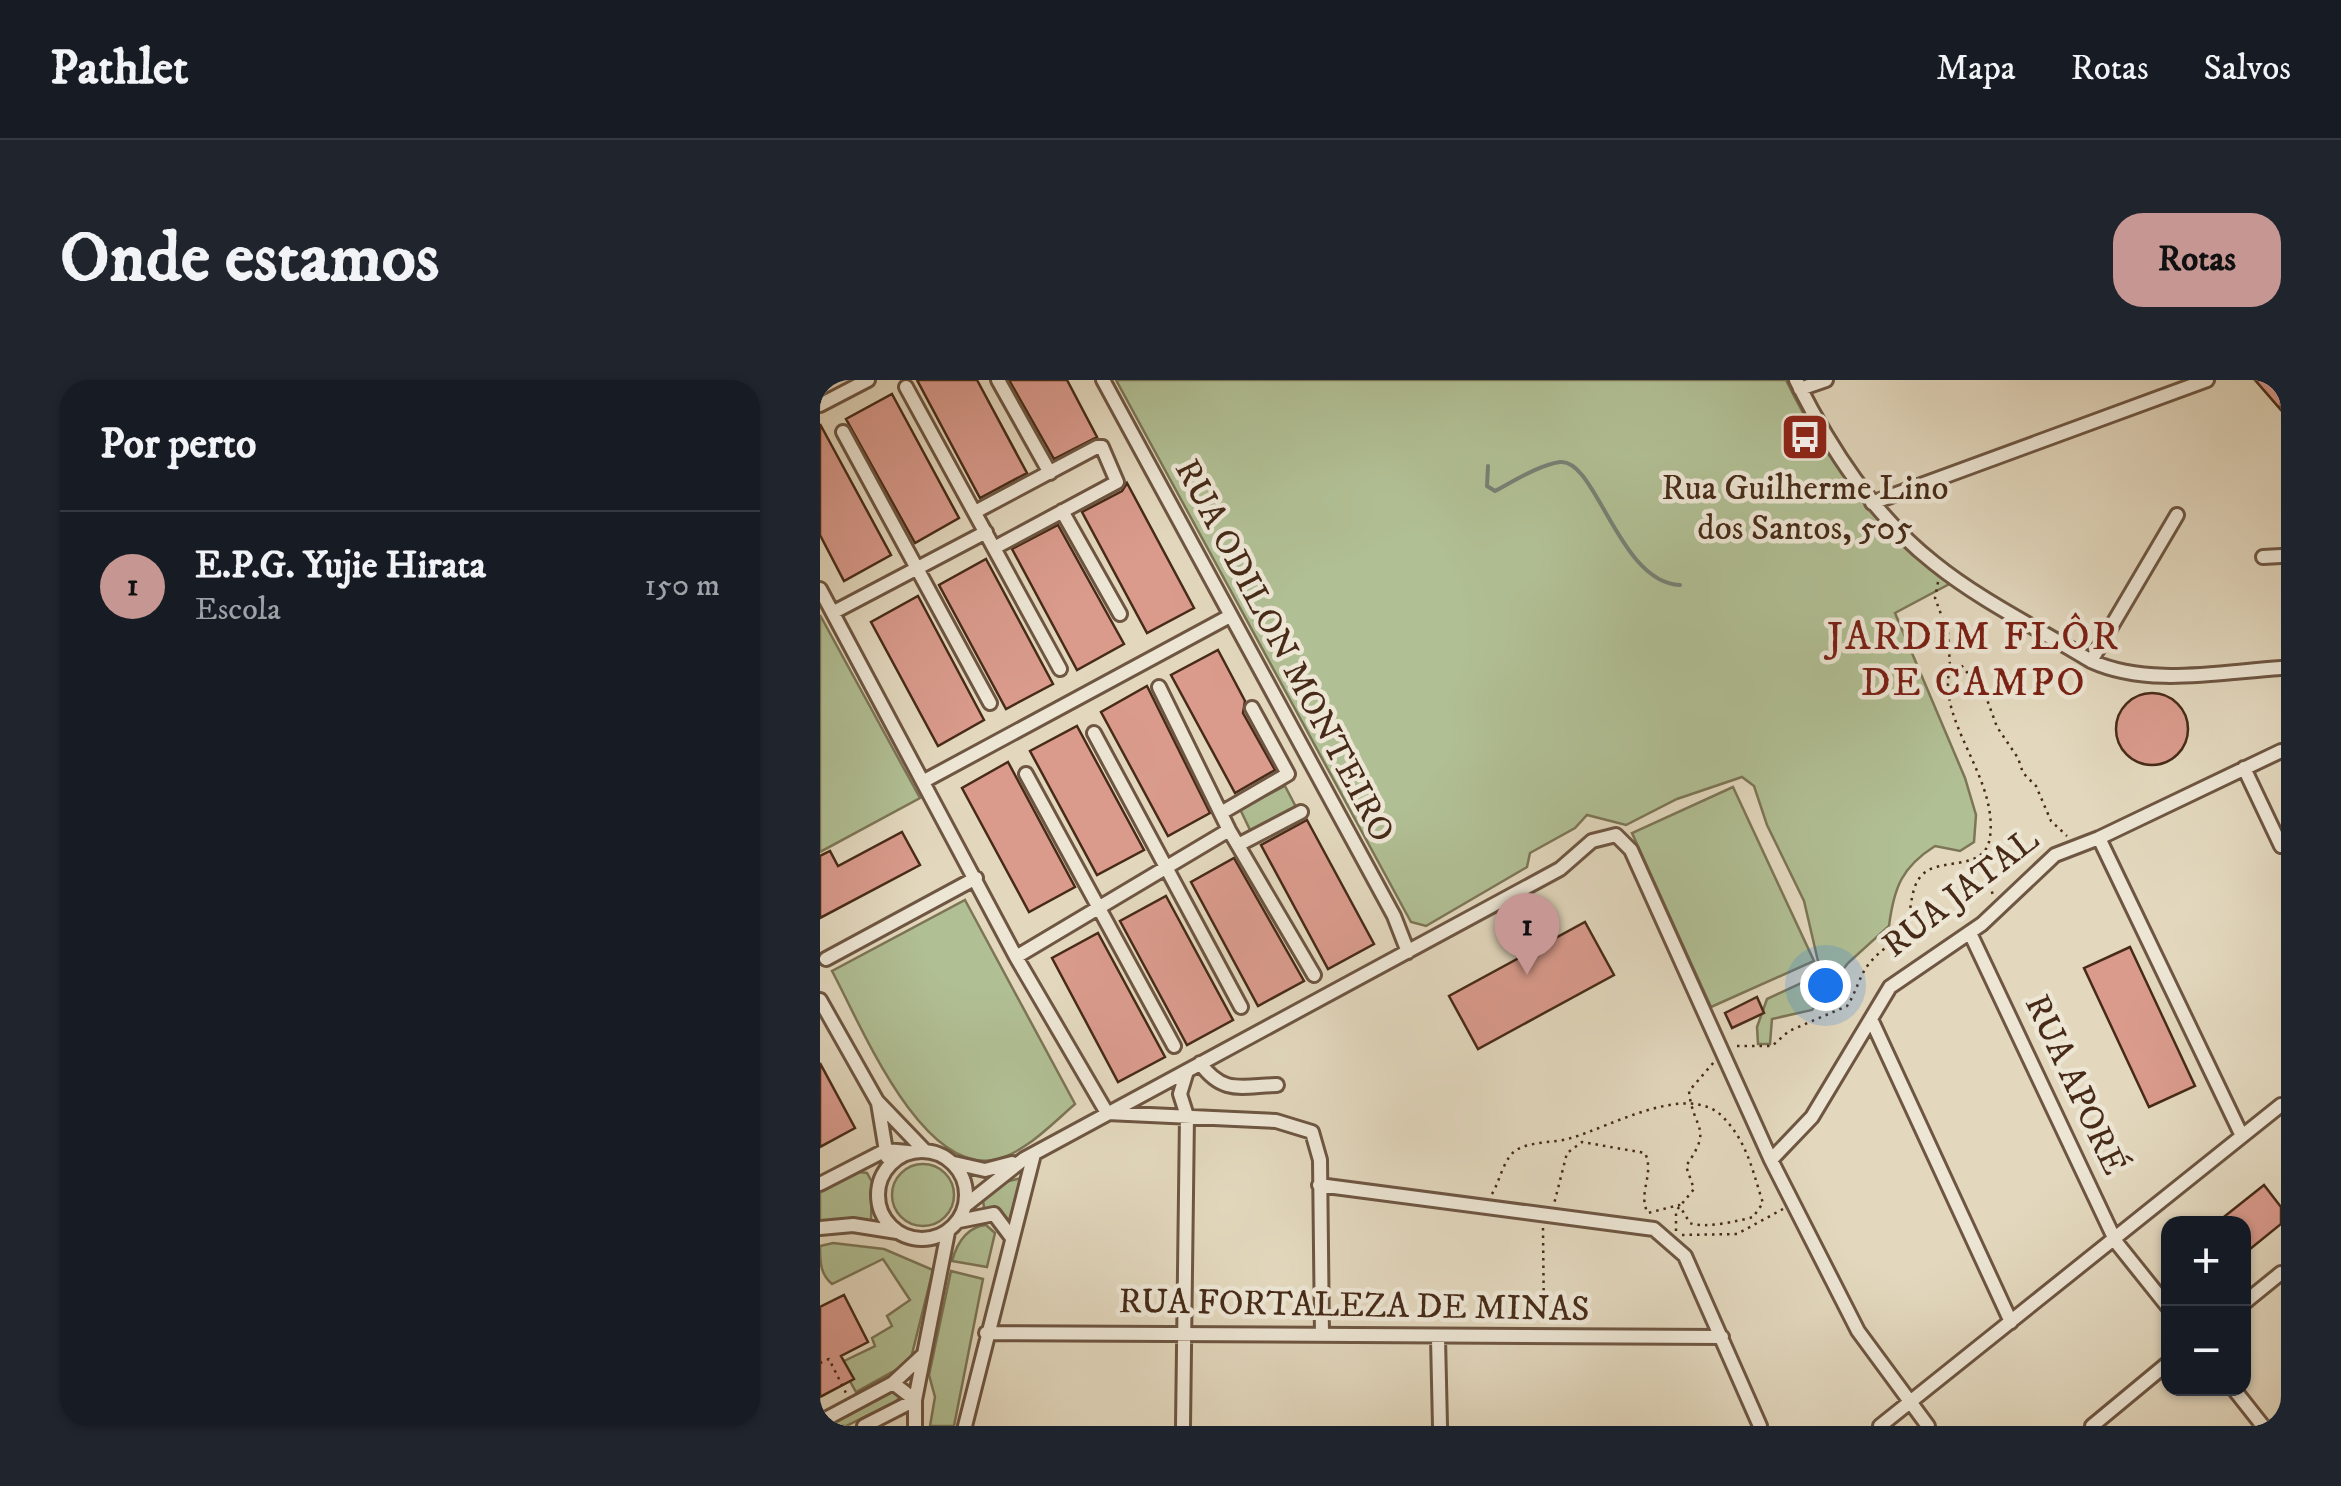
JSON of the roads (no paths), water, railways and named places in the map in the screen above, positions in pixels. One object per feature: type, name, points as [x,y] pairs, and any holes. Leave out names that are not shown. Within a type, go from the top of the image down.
[{"type":"street","points":[[821,402],[868,380]]},
{"type":"street","points":[[998,380],[1050,472]]},
{"type":"street","name":"RUA ODILON MONTEIRO","points":[[1104,380],[1394,916],[1408,952]]},
{"type":"street","points":[[1826,380],[1798,384],[1822,430],[1872,503],[1946,570],[2090,661],[2113,671],[2143,676],[2281,668]]},
{"type":"street","points":[[1872,503],[2207,380]]},
{"type":"street","points":[[906,388],[1060,669]]},
{"type":"street","points":[[843,432],[990,703]]},
{"type":"street","points":[[975,512],[1100,446],[1118,475],[1118,482],[994,548]]},
{"type":"street","points":[[1062,511],[1120,614]]},
{"type":"street","points":[[2090,661],[2177,515]]},
{"type":"street","points":[[834,612],[986,532]]},
{"type":"street","points":[[2263,558],[2281,556]]},
{"type":"street","points":[[820,590],[926,780],[1016,956],[1108,1113]]},
{"type":"street","points":[[926,780],[1230,616]]},
{"type":"street","points":[[1160,688],[1228,830],[1314,975]]},
{"type":"street","points":[[1220,813],[1288,774],[1252,708]]},
{"type":"street","points":[[1094,733],[1163,868],[1241,1007]]},
{"type":"street","name":"RUA JATAL","points":[[1771,1160],[1812,1117],[1898,979],[1970,933],[2046,863],[2071,846],[2099,838],[2281,751]]},
{"type":"street","points":[[2244,768],[2281,846]]},
{"type":"street","points":[[1026,774],[1174,1046]]},
{"type":"street","points":[[1238,844],[1301,812]]},
{"type":"street","points":[[1016,956],[1228,830]]},
{"type":"street","points":[[820,1228],[853,1225],[922,1240],[948,1232],[959,1221],[966,1205],[1029,1156],[1560,869],[1592,841],[1616,835],[1630,850],[1771,1160],[1858,1331],[1928,1426]]},
{"type":"street","points":[[2099,838],[2242,1136]]},
{"type":"street","points":[[826,960],[976,878]]},
{"type":"street","name":"RUA APORÉ","points":[[1970,933],[2116,1242],[2166,1306]]},
{"type":"street","points":[[820,1000],[877,1101],[925,1150],[954,1163],[985,1170],[1029,1156]]},
{"type":"street","points":[[1871,1019],[2011,1322]]},
{"type":"street","points":[[1194,1066],[1223,1086],[1277,1085]]},
{"type":"street","points":[[1183,1426],[1188,1116],[1180,1094],[1194,1066]]},
{"type":"street","points":[[877,1101],[888,1166],[877,1194],[879,1208],[896,1232]]},
{"type":"street","points":[[1880,1426],[2116,1242],[2281,1105]]},
{"type":"street","points":[[1108,1113],[1276,1120],[1303,1127],[1318,1144],[1322,1335]]},
{"type":"street","points":[[820,1184],[886,1150],[925,1150]]},
{"type":"street","points":[[888,1166],[908,1152]]},
{"type":"street","points":[[968,1426],[1029,1156]]},
{"type":"street","points":[[954,1163],[962,1176],[966,1205]]},
{"type":"street","points":[[1319,1185],[1634,1224],[1670,1240],[1684,1256],[1760,1426]]},
{"type":"street","points":[[959,1221],[994,1214],[1012,1238]]},
{"type":"street","points":[[915,1426],[916,1400],[948,1232]]},
{"type":"street","points":[[2251,1297],[2281,1273]]},
{"type":"street","name":"RUA FORTALEZA DE MINAS","points":[[986,1334],[1722,1337]]},
{"type":"street","points":[[1438,1338],[1440,1426]]},
{"type":"street","points":[[820,1422],[893,1383],[924,1354]]},
{"type":"street","points":[[2092,1426],[2161,1369]]},
{"type":"street","points":[[893,1383],[916,1400]]},
{"type":"street","points":[[2240,1396],[2264,1426]]},
{"type":"street","points":[[864,1426],[916,1400]]},
{"type":"waterway","points":[[1488,466],[1487,486],[1495,491],[1552,464],[1573,466],[1641,564],[1659,579],[1680,585]]},
{"type":"place","name":"Rua Guilherme Lino dos Santos, 505","points":[[1805,437]]},
{"type":"place","name":"E.P.G. Yujie Hirata","points":[[1527,975]]},
{"type":"district","name":"JARDIM FLÔR DE CAMPO","points":[[1974,661]]}]
